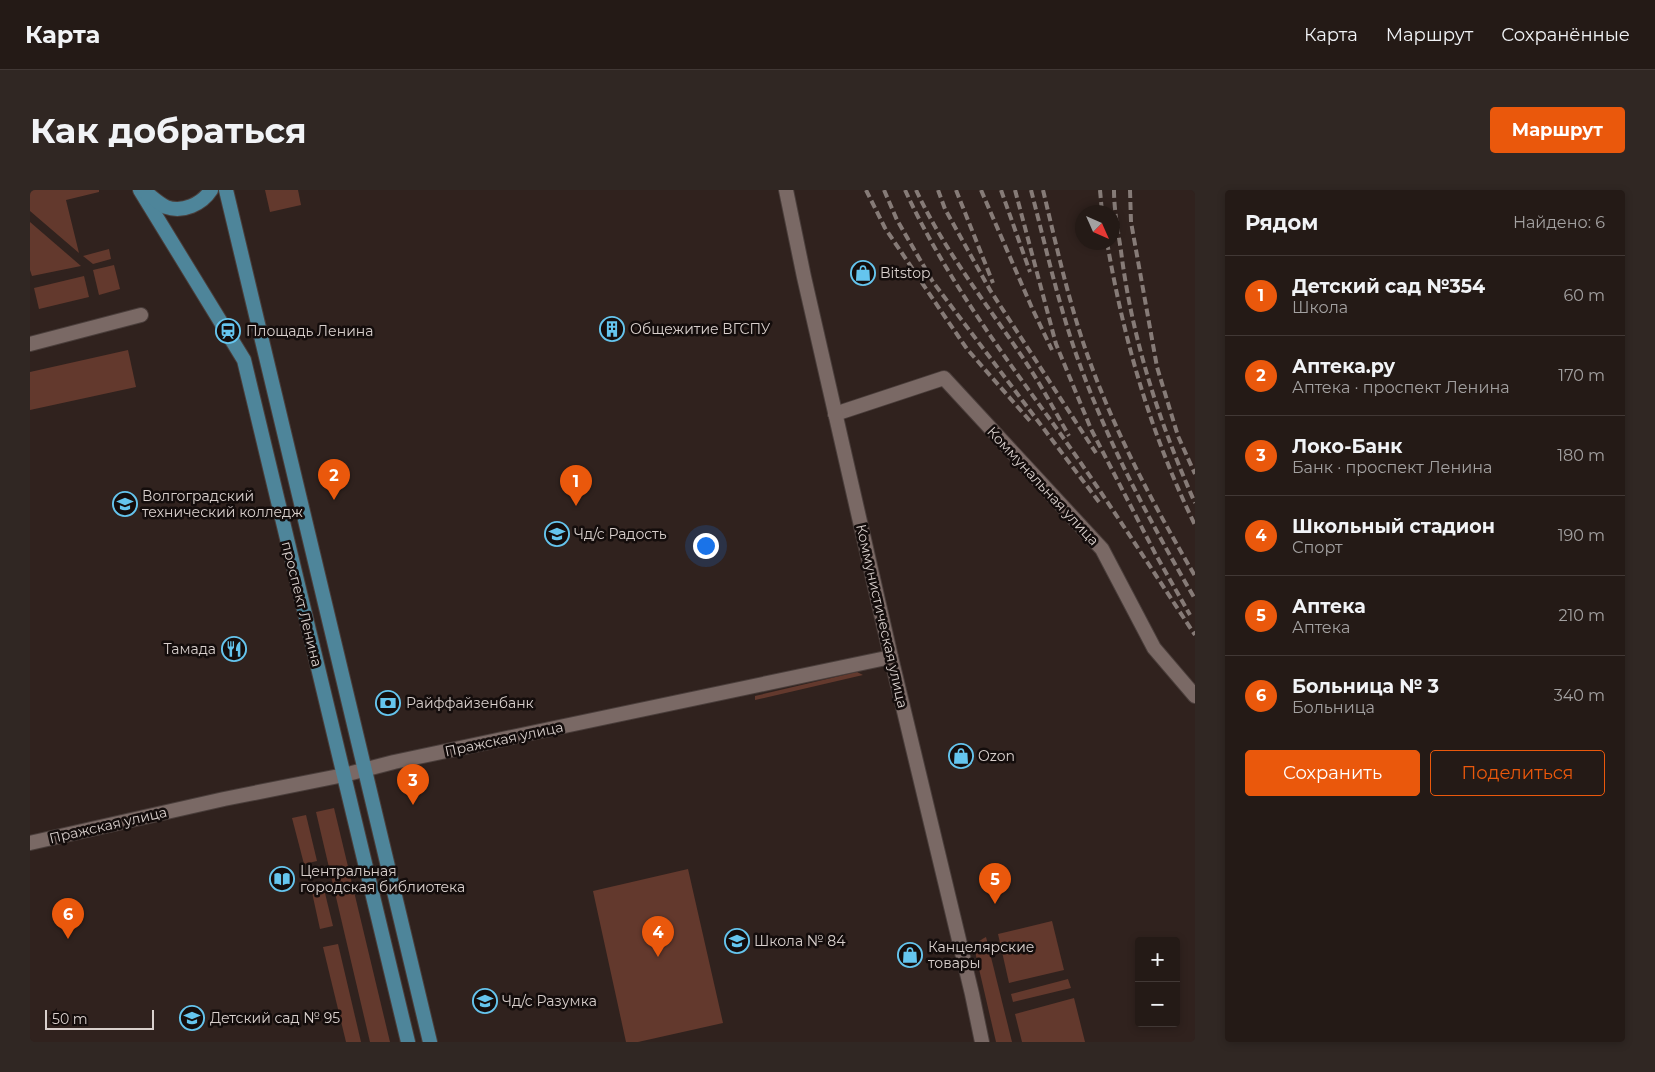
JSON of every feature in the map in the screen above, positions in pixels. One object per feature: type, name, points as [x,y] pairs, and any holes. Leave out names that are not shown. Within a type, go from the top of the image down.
[{"type":"main road","points":[[142,190],[166,206],[178,209],[191,207],[208,195],[211,190]]},
{"type":"main road","name":"проспект Ленина","points":[[142,190],[244,360],[408,1042]]},
{"type":"main road","name":"проспект Ленина","points":[[226,190],[267,354],[430,1042]]},
{"type":"main road","points":[[244,360],[267,354]]},
{"type":"street","name":"Коммунистическая улица","points":[[786,190],[835,414],[982,1042]]},
{"type":"street","points":[[30,344],[141,316]]},
{"type":"street","name":"Коммунальная улица","points":[[835,414],[944,378],[1102,550],[1154,648],[1195,696]]},
{"type":"street","name":"Пражская улица","points":[[30,843],[224,799],[344,775],[891,657]]},
{"type":"shaded area","points":[[30,190],[99,190],[99,192],[66,200],[79,253],[30,211]]},
{"type":"shaded area","points":[[265,190],[298,190],[301,205],[270,212]]},
{"type":"shaded area","points":[[30,222],[81,266],[32,276],[30,270]]},
{"type":"shaded area","points":[[109,249],[111,259],[93,264],[83,256]]},
{"type":"shaded area","points":[[114,265],[120,289],[99,295],[93,270]]},
{"type":"shaded area","points":[[84,276],[89,297],[39,309],[34,288]]},
{"type":"shaded area","points":[[128,350],[136,387],[30,410],[30,372]]},
{"type":"shaded area","points":[[857,672],[863,675],[755,700],[755,696]]},
{"type":"shaded area","points":[[334,808],[390,1042],[370,1042],[316,812]]},
{"type":"shaded area","points":[[306,815],[317,861],[304,864],[292,818]]},
{"type":"shaded area","points":[[688,869],[723,1023],[638,1042],[626,1042],[593,891]]},
{"type":"shaded area","points":[[323,885],[333,926],[320,929],[311,888]]},
{"type":"shaded area","points":[[1052,921],[1064,970],[1009,983],[998,934]]},
{"type":"shaded area","points":[[986,937],[1012,1042],[996,1042],[976,956],[977,944]]},
{"type":"shaded area","points":[[338,944],[361,1042],[346,1042],[323,947]]},
{"type":"shaded area","points":[[1068,979],[1071,988],[1013,1002],[1011,994]]},
{"type":"shaded area","points":[[1074,998],[1085,1042],[1022,1042],[1015,1014]]},
{"type":"railway","points":[[866,190],[885,228],[967,349],[1030,421]]},
{"type":"railway","points":[[884,190],[897,220],[933,282],[1099,502]]},
{"type":"railway","points":[[905,190],[939,255],[978,317],[1096,485],[1195,635]]},
{"type":"railway","points":[[916,190],[927,213],[953,256],[1031,370],[1069,436]]},
{"type":"railway","points":[[938,190],[945,209],[990,290],[1096,453]]},
{"type":"railway","points":[[956,190],[993,283]]},
{"type":"railway","points":[[981,190],[1052,350]]},
{"type":"railway","points":[[1001,190],[1030,272]]},
{"type":"railway","points":[[1015,190],[1056,344],[1091,429],[1156,555],[1190,615]]},
{"type":"railway","points":[[1031,190],[1062,311],[1087,383],[1129,478],[1195,599]]},
{"type":"railway","points":[[1043,190],[1074,312],[1097,381],[1135,466],[1195,576]]},
{"type":"railway","points":[[1100,190],[1101,205]]},
{"type":"railway","points":[[1114,190],[1116,220],[1126,284],[1140,348],[1159,411],[1195,503]]},
{"type":"railway","points":[[1130,190],[1131,222],[1157,367],[1178,436],[1195,474]]},
{"type":"railway","points":[[1109,250],[1131,351],[1152,422],[1179,491],[1195,525]]},
{"type":"place","name":"Bitstop","points":[[863,273]]},
{"type":"place","name":"Общежитие ВГСПУ","points":[[612,329]]},
{"type":"place","name":"Площадь Ленина","points":[[228,331]]},
{"type":"place","name":"Аптека.ру","points":[[334,500]]},
{"type":"place","name":"Волгоградский технический колледж","points":[[125,504]]},
{"type":"place","name":"Детский сад №354","points":[[576,506]]},
{"type":"place","name":"Чд/с Радость","points":[[557,534]]},
{"type":"place","name":"Тамада","points":[[234,649]]},
{"type":"place","name":"Райффайзенбанк","points":[[388,703]]},
{"type":"place","name":"Ozon","points":[[961,756]]},
{"type":"place","name":"Локо-Банк","points":[[413,805]]},
{"type":"place","name":"Центральная городская библиотека","points":[[282,879]]},
{"type":"place","name":"Аптека","points":[[995,904]]},
{"type":"place","name":"Больница № 3","points":[[68,939]]},
{"type":"place","name":"Школа № 84","points":[[737,941]]},
{"type":"place","name":"Канцелярские товары","points":[[910,955]]},
{"type":"place","name":"Школьный стадион","points":[[658,957]]},
{"type":"place","name":"Чд/с Разумка","points":[[485,1001]]},
{"type":"place","name":"Детский сад № 95","points":[[192,1018]]}]
